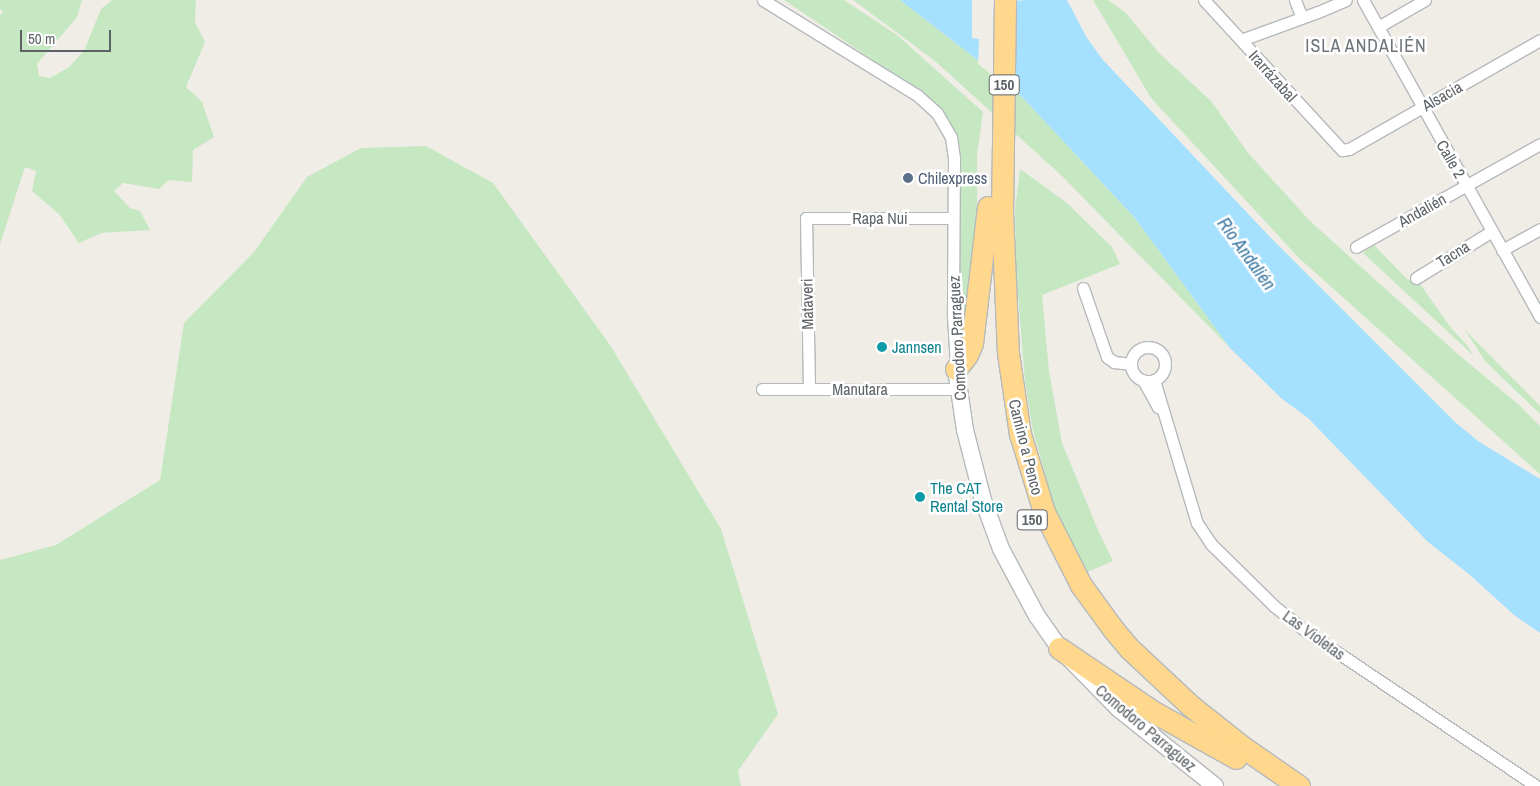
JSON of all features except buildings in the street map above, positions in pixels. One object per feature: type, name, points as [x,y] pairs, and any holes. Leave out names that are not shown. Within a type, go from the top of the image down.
[{"type":"highway","name":"Camino a Penco","points":[[991,0],[996,165],[1002,211],[1006,319],[1014,407],[1026,460],[1055,537],[1096,607],[1118,636],[1150,670],[1212,723],[1299,785]]},
{"type":"highway","name":"Camino a Penco","points":[[1005,0],[996,165],[988,207],[992,326],[1000,398],[1014,463],[1039,536],[1072,596],[1114,651],[1159,696],[1274,786]]},
{"type":"highway","points":[[957,379],[972,342],[988,207]]},
{"type":"highway","points":[[1059,648],[1152,711],[1236,758]]},
{"type":"street","name":"Comodoro Parraguez","points":[[763,0],[917,94],[937,113],[951,137],[954,158],[953,316],[957,379],[976,479],[996,535],[1025,596],[1059,648],[1118,709],[1215,786]]},
{"type":"street","name":"Irarrázabal","points":[[1204,0],[1342,150]]},
{"type":"street","points":[[1295,0],[1302,18]]},
{"type":"street","points":[[1240,40],[1346,0]]},
{"type":"street","name":"Calle 2","points":[[1363,0],[1540,317]]},
{"type":"street","points":[[1378,27],[1426,0]]},
{"type":"street","name":"Alsacia","points":[[1342,150],[1350,149],[1540,40]]},
{"type":"street","name":"Andalién","points":[[1356,247],[1540,144]]},
{"type":"street","name":"Rapa Nui","points":[[806,218],[954,218]]},
{"type":"street","name":"Mataveri","points":[[806,218],[809,389]]},
{"type":"street","points":[[1502,250],[1540,230]]},
{"type":"street","name":"Tacna","points":[[1416,278],[1492,231]]},
{"type":"street","points":[[1082,288],[1107,357],[1114,362],[1131,364]]},
{"type":"street","points":[[1154,348],[1160,352],[1165,362],[1165,369],[1148,380],[1135,375],[1131,364],[1133,357],[1141,349],[1154,348]]},
{"type":"street","name":"Manutara","points":[[762,389],[809,389],[957,379]]},
{"type":"street","name":"Las Violetas","points":[[1148,380],[1167,422],[1196,523],[1210,544],[1274,606],[1307,632],[1536,786]]},
{"type":"green space","points":[[0,0],[82,0],[77,17],[37,64],[39,76],[50,78],[69,67],[84,51],[101,9],[112,0],[196,0],[195,22],[205,42],[186,87],[202,102],[214,137],[193,150],[192,182],[169,180],[159,189],[123,183],[114,191],[130,208],[140,211],[150,230],[101,233],[79,243],[59,214],[32,191],[36,171],[25,167],[0,244],[0,15],[3,12],[0,9]]},
{"type":"green space","points":[[784,0],[844,0],[897,35],[983,112],[977,155],[977,211],[961,347],[958,334],[959,155],[957,138],[943,113],[928,97]]},
{"type":"green space","points":[[853,0],[900,0],[997,75],[1023,98],[1135,218],[1230,348],[1062,176],[935,61]]},
{"type":"green space","points":[[1093,0],[1108,0],[1125,12],[1159,53],[1211,101],[1249,154],[1310,221],[1459,355],[1518,404],[1540,426],[1540,474],[1299,258],[1151,98]]},
{"type":"green space","points":[[426,146],[493,183],[610,345],[721,529],[778,714],[738,771],[741,786],[0,786],[0,560],[56,545],[160,480],[184,323],[254,252],[307,177],[361,148]]},
{"type":"green space","points":[[1020,169],[1067,203],[1112,247],[1120,264],[1042,295],[1049,371],[1062,443],[1113,561],[1085,573],[1056,513],[1033,431],[1025,382],[1016,270],[1015,209]]},
{"type":"green space","points":[[1373,244],[1406,278],[1420,284],[1451,328],[1467,345],[1474,356],[1363,253]]},
{"type":"green space","points":[[1465,330],[1540,406],[1540,414],[1485,361]]},
{"type":"water","name":"Río Andalién","points":[[900,0],[1067,0],[1087,38],[1103,60],[1270,237],[1455,422],[1478,441],[1540,479],[1540,633],[1514,615],[1470,575],[1428,542],[1308,418],[1281,398],[1230,348],[1135,218],[1023,98],[997,75]]},
{"type":"pier","points":[[972,0],[1026,0],[1016,1],[1015,94],[978,64],[979,39],[972,38]]},
{"type":"place","name":"Chilexpress","points":[[908,178]]},
{"type":"place","name":"Jannsen","points":[[882,347]]},
{"type":"place","name":"The CAT Rental Store","points":[[920,497]]},
{"type":"district","name":"ISLA ANDALIÉN","points":[[1366,46]]}]
